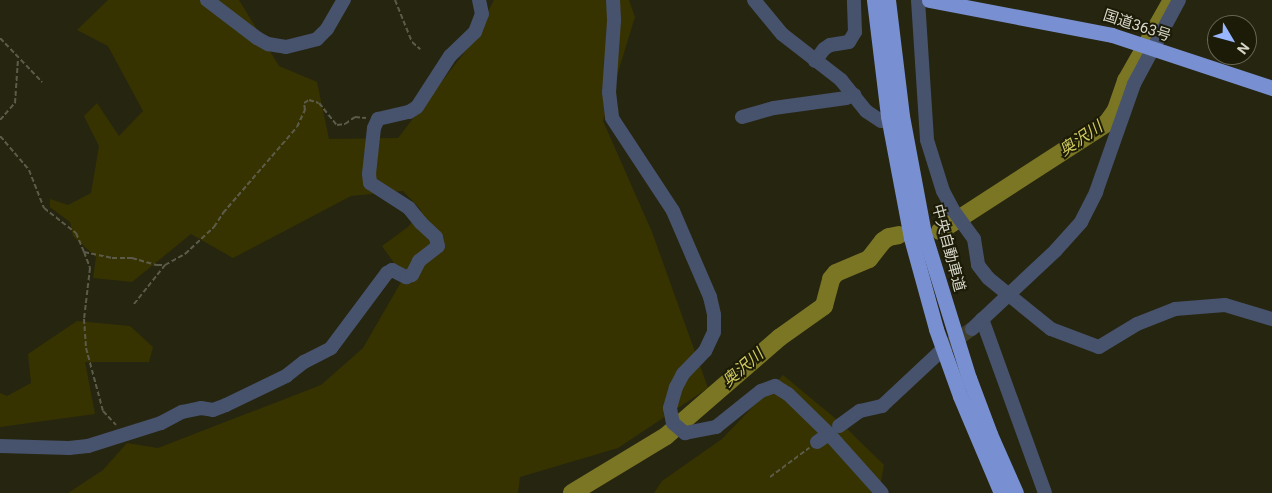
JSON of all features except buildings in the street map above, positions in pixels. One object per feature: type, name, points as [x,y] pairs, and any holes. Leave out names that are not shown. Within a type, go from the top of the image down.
[{"type":"highway","name":"中央自動車道","points":[[874,0],[888,116],[911,238],[936,329],[957,387],[1001,493]]},
{"type":"highway","name":"中央自動車道","points":[[888,0],[902,116],[924,233],[969,378],[990,434],[1016,493]]},
{"type":"highway","name":"国道363号","points":[[928,0],[1090,29],[1272,88]]},
{"type":"street","points":[[207,0],[257,38],[268,44],[286,47],[316,39],[327,29],[344,0]]},
{"type":"street","points":[[0,446],[70,448],[98,444],[160,423],[182,412],[201,408],[213,410],[226,405],[262,388],[304,362],[323,354],[338,340],[392,270],[406,277],[412,275],[419,261],[438,246],[436,238],[421,224],[409,208],[370,183],[368,174],[377,120],[409,112],[417,107],[450,56],[474,32],[482,14],[479,0]]},
{"type":"street","points":[[612,0],[614,21],[609,92],[612,118],[673,211],[710,297],[714,315],[714,332],[705,350],[683,374],[676,387],[670,408],[673,423],[685,433],[716,427],[761,391],[775,386],[834,430],[882,493]]},
{"type":"street","points":[[754,0],[782,34],[842,80],[866,111],[881,121]]},
{"type":"street","points":[[815,61],[824,49],[830,45],[849,42],[855,32],[854,0]]},
{"type":"street","points":[[918,0],[920,138],[952,210],[974,239],[978,265],[988,278],[1051,329],[1100,347],[1137,324],[1175,309],[1226,304],[1272,320]]},
{"type":"street","points":[[1045,493],[977,324],[1056,250],[1081,222],[1096,192],[1134,84],[1179,0]]},
{"type":"street","points":[[742,117],[774,108],[846,98],[854,94]]},
{"type":"street","points":[[817,442],[860,411],[882,406],[943,349]]},
{"type":"path","points":[[395,0],[412,42],[420,49]]},
{"type":"path","points":[[0,38],[18,59],[34,71],[42,82]]},
{"type":"path","points":[[0,120],[15,104],[18,59]]},
{"type":"path","points":[[84,252],[112,258],[132,258],[157,266],[165,265],[185,254],[214,227],[223,213],[297,126],[305,110],[304,103],[309,100],[319,104],[337,125],[345,124],[355,117],[377,120]]},
{"type":"path","points":[[0,136],[29,170],[44,208],[76,233],[90,268],[84,319],[86,348],[103,412],[127,434]]},
{"type":"path","points":[[134,304],[165,265]]},
{"type":"path","points":[[770,477],[817,442]]},
{"type":"shaded area","points":[[108,0],[239,0],[279,66],[317,82],[329,139],[398,138],[474,40],[494,0],[629,0],[635,17],[603,121],[652,232],[708,388],[618,448],[520,477],[518,493],[68,493],[103,470],[127,443],[158,448],[321,385],[363,348],[404,277],[382,246],[408,227],[421,210],[403,191],[351,196],[233,258],[191,234],[132,282],[93,278],[96,257],[73,236],[70,222],[50,207],[50,199],[68,205],[91,193],[99,146],[84,116],[97,103],[119,136],[143,111],[108,46],[77,30]]},
{"type":"shaded area","points":[[77,321],[130,326],[153,347],[149,362],[85,362],[95,414],[0,427],[0,393],[7,396],[31,383],[28,354]]},
{"type":"shaded area","points":[[783,375],[842,424],[884,465],[879,493],[654,493],[662,481],[722,439]]},
{"type":"waterway","name":"奥沢川","points":[[940,231],[1107,123],[1116,110],[1126,81],[1172,0]]},
{"type":"waterway","name":"奥沢川","points":[[572,493],[666,436],[779,338],[824,306],[831,279],[836,273],[869,259],[883,241],[889,237],[899,235]]},
{"type":"tunnel","points":[[943,349],[972,329]]}]
